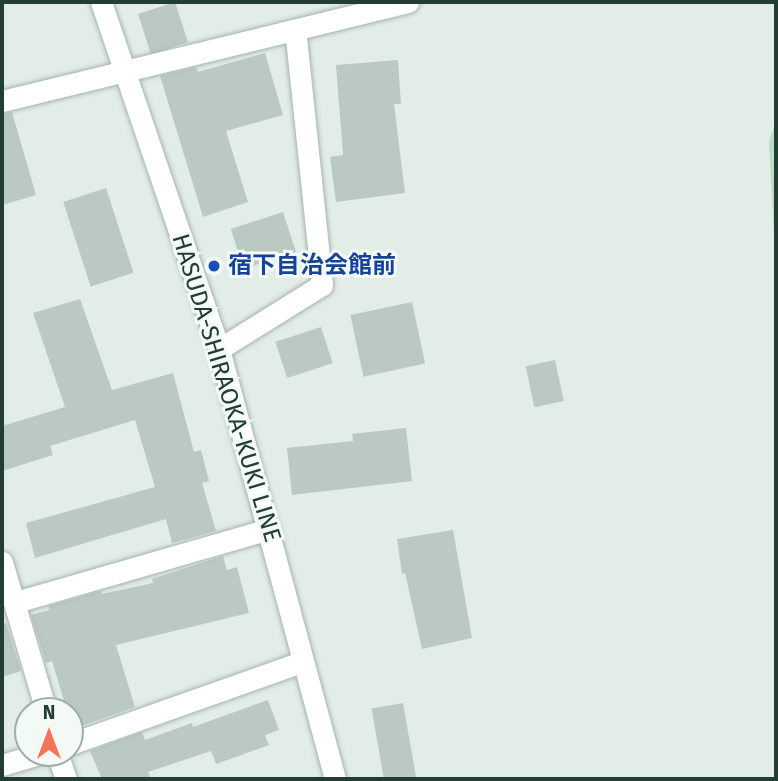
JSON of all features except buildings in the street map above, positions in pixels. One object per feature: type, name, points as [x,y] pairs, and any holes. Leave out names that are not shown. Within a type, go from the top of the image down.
[{"type":"street","name":"HASUDA-SHIRAOKA-KUKI LINE","points":[[101,2],[219,349],[335,779]]},
{"type":"street","points":[[2,101],[408,2]]},
{"type":"street","points":[[219,349],[322,285],[295,30]]},
{"type":"street","points":[[16,601],[269,529]]},
{"type":"street","points":[[2,562],[16,601],[42,697]]},
{"type":"street","points":[[84,739],[302,662]]},
{"type":"green space","points":[[776,122],[776,272],[769,141]]},
{"type":"place","name":"宿下自治会館前","points":[[214,266]]}]
